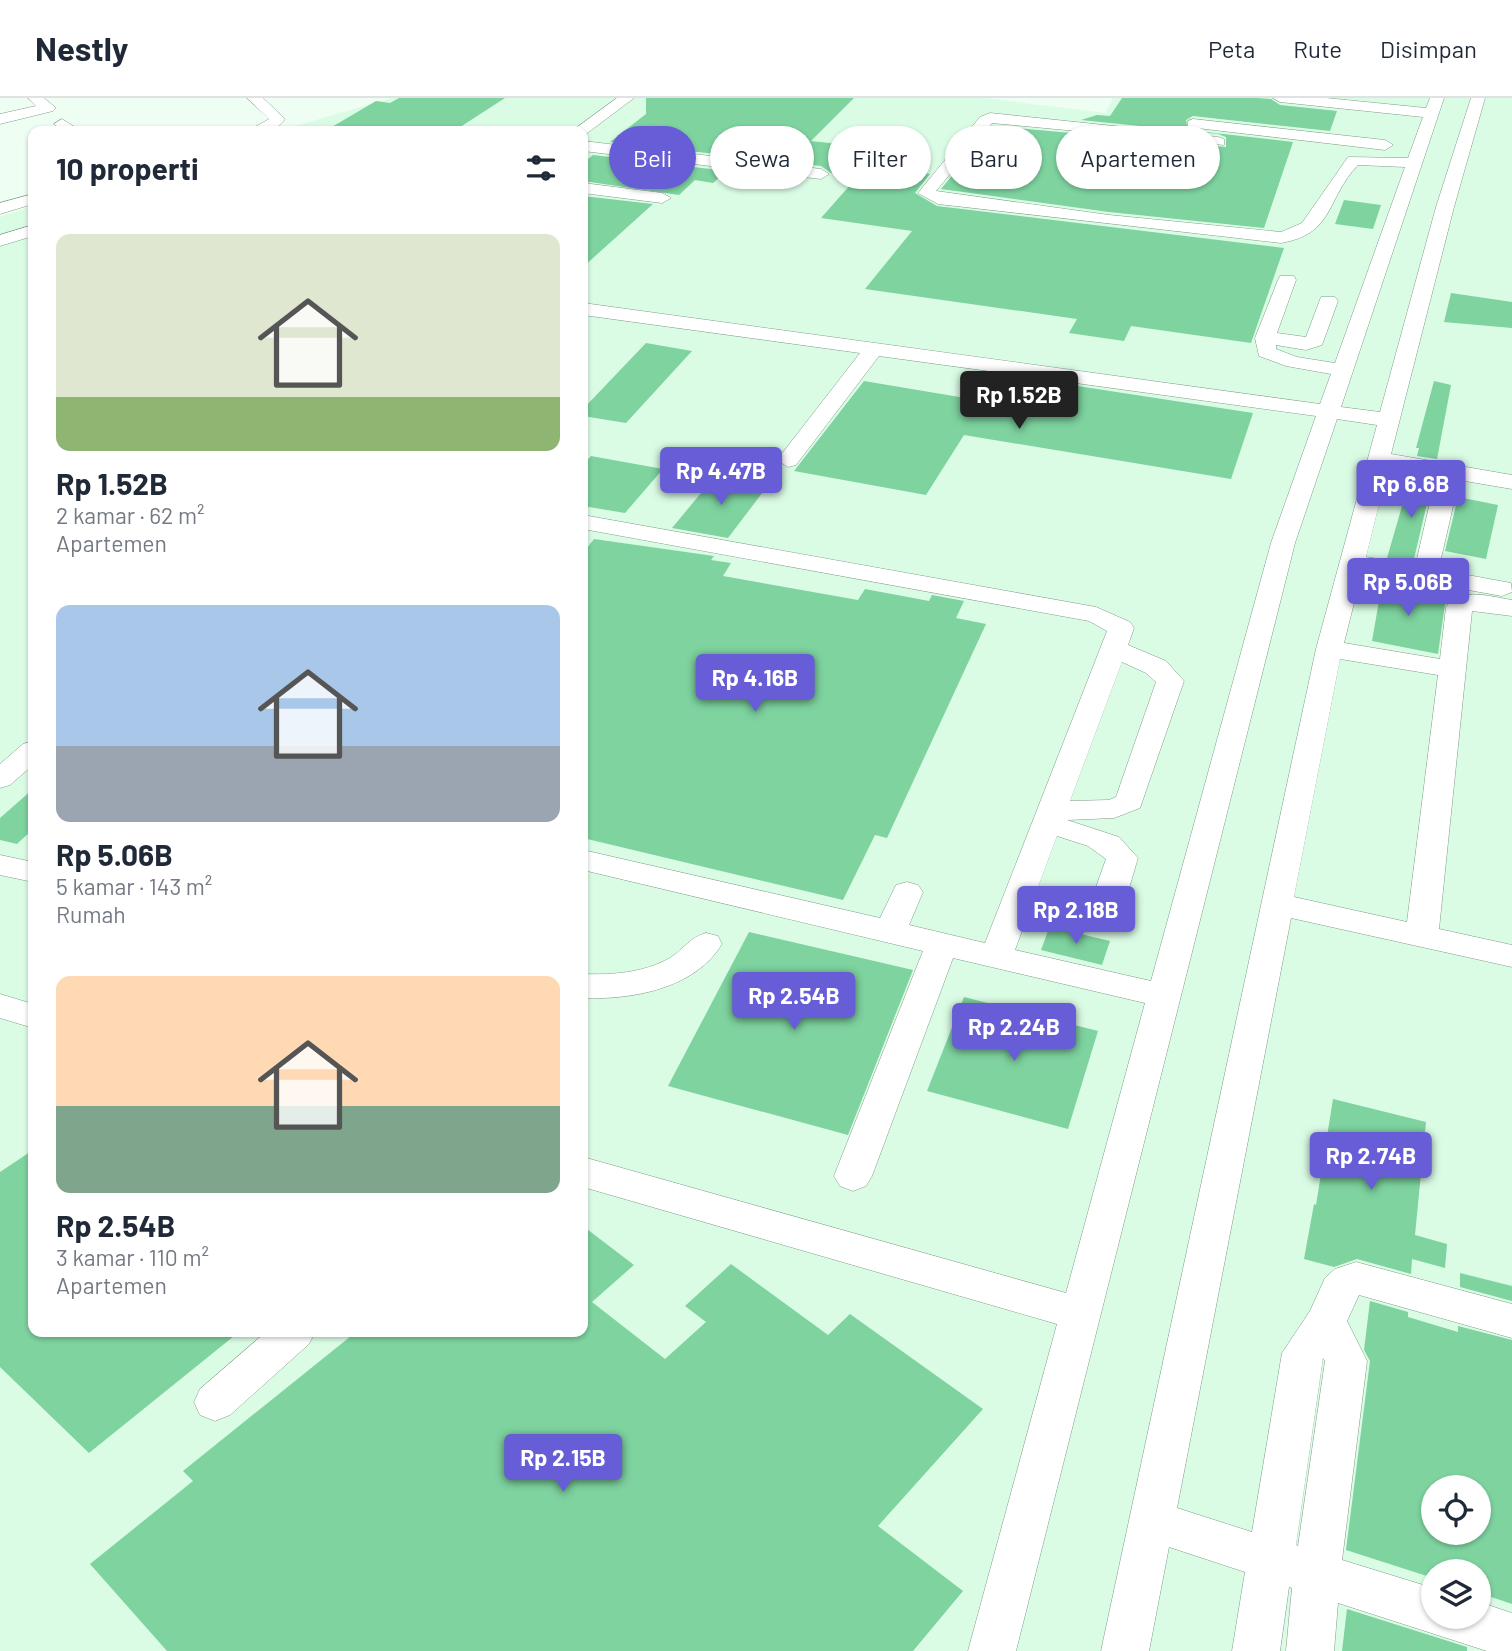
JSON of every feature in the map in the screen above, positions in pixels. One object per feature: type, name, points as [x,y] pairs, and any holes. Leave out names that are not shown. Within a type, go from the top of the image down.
[{"type":"street","points":[[0,119],[48,108],[35,98]]},
{"type":"street","points":[[254,98],[278,119],[268,126]]},
{"type":"street","points":[[587,126],[627,98]]},
{"type":"street","points":[[992,1651],[1283,543],[1434,105],[1280,98]]},
{"type":"street","points":[[1125,1651],[1329,649],[1445,207],[1478,98]]},
{"type":"street","points":[[1362,137],[1375,103]]},
{"type":"street","points":[[1066,126],[990,118],[985,120],[926,193],[938,199],[1187,229],[1286,236],[1303,232],[1312,224],[1335,184],[1354,160],[1416,156]]},
{"type":"street","points":[[1142,118],[1416,156]]},
{"type":"street","points":[[588,147],[821,174]]},
{"type":"street","points":[[588,189],[663,198]]},
{"type":"street","points":[[0,211],[28,201]]},
{"type":"street","points":[[0,211],[28,215]]},
{"type":"street","points":[[0,241],[28,231]]},
{"type":"street","points":[[1287,280],[1265,338],[1266,352],[1342,370]]},
{"type":"street","points":[[1265,338],[1311,344],[1315,341],[1328,301]]},
{"type":"street","points":[[588,310],[872,351],[1389,420]]},
{"type":"street","points":[[788,460],[872,351]]},
{"type":"street","points":[[1378,458],[1512,482]]},
{"type":"street","points":[[1427,563],[1449,471]]},
{"type":"street","points":[[588,523],[1096,615],[1121,628],[996,957]]},
{"type":"street","points":[[1352,562],[1512,590]]},
{"type":"street","points":[[1422,936],[1450,668],[1459,607],[1471,601],[1512,608]]},
{"type":"street","points":[[1049,817],[1114,809],[1129,802],[1170,681],[1156,667],[1112,648]]},
{"type":"street","points":[[1329,649],[1450,668]]},
{"type":"street","points":[[0,779],[28,754]]},
{"type":"street","points":[[1012,917],[1079,917],[1105,908],[1122,858],[1116,849],[1106,842],[1049,817]]},
{"type":"street","points":[[588,861],[1164,996]]},
{"type":"street","points":[[0,865],[28,871]]},
{"type":"street","points":[[890,932],[907,892]]},
{"type":"street","points":[[1277,904],[1512,956]]},
{"type":"street","points":[[588,986],[643,980],[682,966],[706,943]]},
{"type":"street","points":[[853,1176],[942,944]]},
{"type":"street","points":[[0,1006],[28,1014]]},
{"type":"street","points":[[588,1173],[1081,1314]]},
{"type":"street","points":[[1256,1651],[1303,1353],[1326,1321],[1339,1288],[1356,1278],[1512,1321]]},
{"type":"street","points":[[1310,1651],[1317,1574],[1346,1361],[1326,1321]]},
{"type":"street","points":[[215,1402],[289,1337]]},
{"type":"street","points":[[1152,1521],[1421,1607]]},
{"type":"street","points":[[1490,1629],[1512,1636]]},
{"type":"shaded area","points":[[392,98],[985,98],[1105,113],[1113,98],[1512,98],[1512,1651],[0,1651],[0,217],[28,208],[28,1337],[588,1337],[588,126],[295,126]]},
{"type":"building","points":[[399,98],[505,98],[462,126],[334,126],[376,101],[390,103]]},
{"type":"building","points":[[646,98],[854,98],[814,138],[814,126],[710,126],[710,153],[696,152],[696,126],[631,126],[646,114]]},
{"type":"building","points":[[1122,98],[1257,98],[1271,99],[1280,105],[1337,111],[1330,131],[1193,116],[1186,120],[1187,126],[1140,126],[1081,120],[1097,115],[1110,116]]},
{"type":"building","points":[[1042,130],[1056,132],[1056,189],[1220,189],[1220,146],[1226,147],[1226,137],[1220,134],[1293,142],[1264,228],[1109,212],[941,189],[945,184],[945,189],[1042,189]]},
{"type":"building","points":[[814,141],[828,143],[828,171],[814,165]]},
{"type":"building","points":[[593,155],[609,157],[609,185],[588,182],[588,159]]},
{"type":"building","points":[[696,167],[710,169],[710,182],[696,180]]},
{"type":"building","points":[[638,189],[685,189],[679,195]]},
{"type":"building","points":[[847,189],[918,189],[915,193],[937,206],[1284,248],[1251,343],[1131,326],[1124,341],[1069,333],[1077,319],[865,289],[912,231],[821,218]]},
{"type":"building","points":[[588,197],[653,204],[588,262]]},
{"type":"building","points":[[1344,200],[1381,205],[1373,229],[1335,224]]},
{"type":"building","points":[[1451,293],[1512,302],[1512,328],[1444,322]]},
{"type":"building","points":[[646,343],[692,351],[626,423],[588,417],[588,404]]},
{"type":"building","points":[[1011,377],[1253,413],[1231,479],[964,435],[926,495],[794,471],[864,381],[995,403]]},
{"type":"building","points":[[1434,381],[1451,385],[1437,459],[1417,456],[1419,448],[1416,448]]},
{"type":"building","points":[[591,456],[663,469],[625,513],[588,507],[588,459]]},
{"type":"building","points":[[716,475],[769,484],[728,538],[672,528]]},
{"type":"building","points":[[1411,475],[1433,478],[1413,563],[1387,558]]},
{"type":"building","points":[[1458,497],[1498,505],[1486,559],[1445,551]]},
{"type":"building","points":[[594,539],[714,556],[711,560],[731,563],[723,576],[858,600],[865,589],[929,601],[932,595],[964,601],[956,618],[986,624],[887,838],[875,835],[843,900],[588,839],[588,547]]},
{"type":"building","points":[[1383,578],[1418,584],[1416,599],[1445,604],[1438,654],[1372,641]]},
{"type":"building","points":[[28,793],[28,834],[17,844],[0,840],[0,818]]},
{"type":"building","points":[[1048,931],[1068,931],[1110,941],[1102,965],[1041,950]]},
{"type":"building","points":[[749,932],[913,970],[848,1135],[668,1086]]},
{"type":"building","points":[[964,997],[1098,1031],[1068,1129],[927,1091]]},
{"type":"building","points":[[1333,1099],[1426,1122],[1415,1235],[1447,1244],[1445,1268],[1412,1259],[1411,1274],[1357,1259],[1334,1267],[1304,1259],[1314,1204],[1316,1205]]},
{"type":"building","points":[[28,1153],[28,1337],[233,1337],[89,1453],[0,1367],[0,1172]]},
{"type":"building","points":[[588,1230],[634,1265],[592,1302],[665,1359],[706,1322],[685,1306],[731,1264],[828,1335],[850,1314],[983,1409],[878,1526],[963,1591],[913,1651],[167,1651],[90,1564],[193,1481],[183,1471],[350,1337],[588,1337]]},
{"type":"building","points":[[1460,1273],[1512,1286],[1512,1301],[1460,1287]]},
{"type":"building","points":[[1370,1301],[1408,1312],[1408,1317],[1458,1332],[1458,1326],[1512,1340],[1512,1604],[1491,1597],[1491,1559],[1421,1559],[1421,1574],[1346,1550],[1370,1361],[1364,1350]]},
{"type":"building","points":[[1347,1609],[1467,1647],[1467,1651],[1342,1651]]}]
